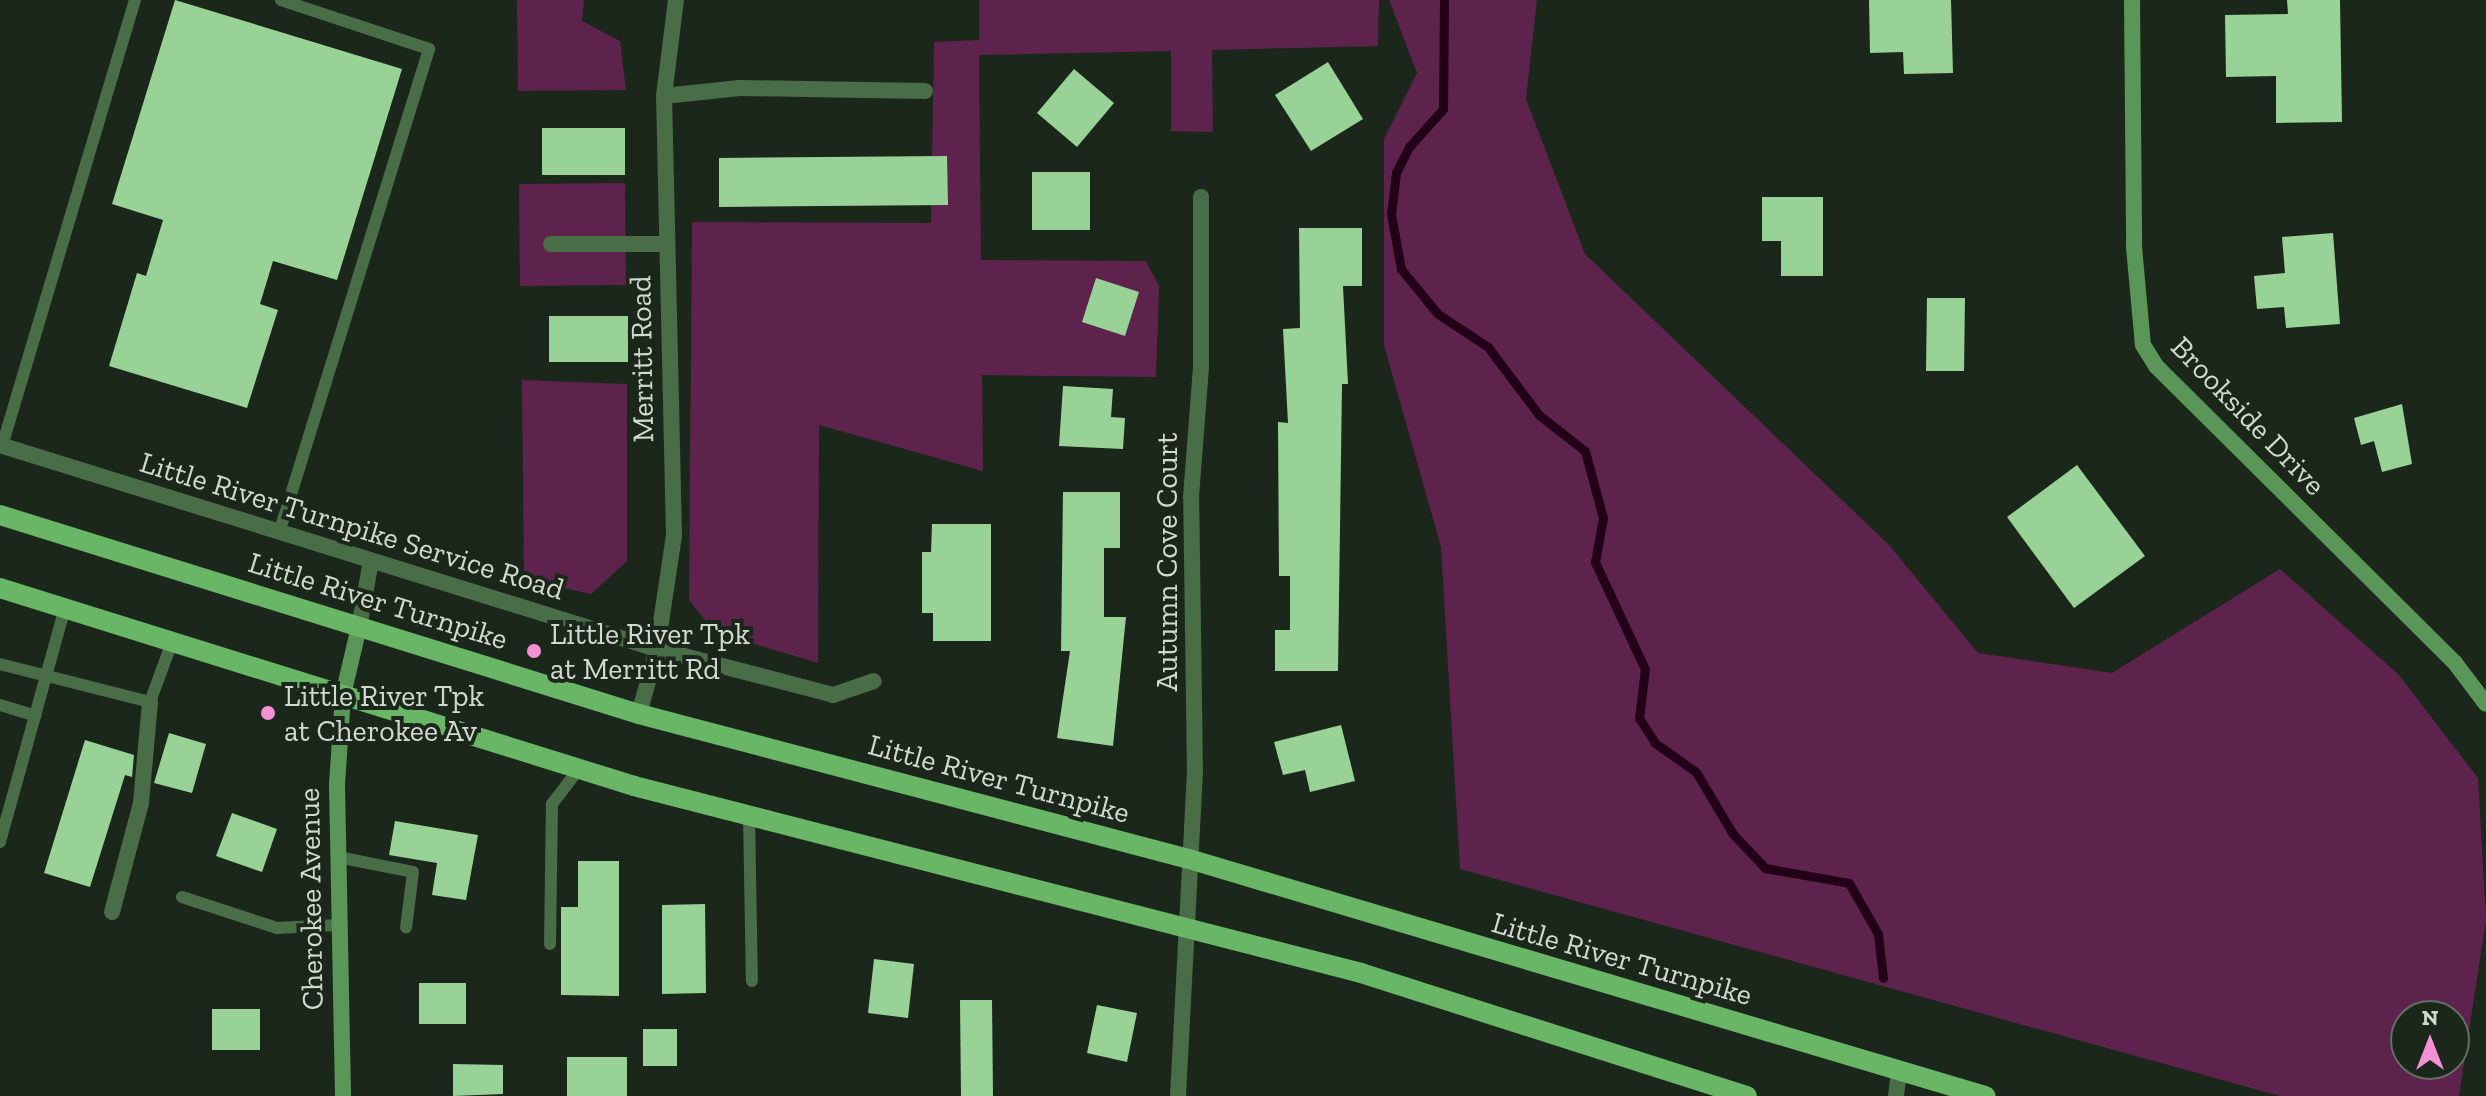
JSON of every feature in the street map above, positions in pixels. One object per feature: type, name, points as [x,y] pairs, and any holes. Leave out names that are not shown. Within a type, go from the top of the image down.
[{"type":"main road","name":"Little River Turnpike","points":[[0,515],[639,714],[1189,859],[1899,1071],[1933,1089],[1985,1096]]},
{"type":"main road","points":[[0,588],[579,769],[1185,927],[1465,1004],[1747,1096]]},
{"type":"street","name":"Merritt Road","points":[[639,714],[657,649],[674,535],[664,96],[676,0]]},
{"type":"street","name":"Brookside Drive","points":[[2132,0],[2134,247],[2143,345],[2156,366],[2455,663],[2486,704]]},
{"type":"street","points":[[664,96],[740,88],[925,91]]},
{"type":"street","name":"Autumn Cove Court","points":[[1178,1096],[1189,859],[1201,197]]},
{"type":"street","points":[[551,244],[667,244]]},
{"type":"street","name":"Little River Turnpike Service Road","points":[[1,445],[657,649],[833,695],[874,681]]},
{"type":"street","name":"Cherokee Avenue","points":[[343,1096],[338,857],[343,695],[371,561]]},
{"type":"street","points":[[112,912],[141,803],[150,702]]},
{"type":"street","points":[[1896,1096],[1899,1071]]},
{"type":"lane","points":[[1,445],[135,0]]},
{"type":"lane","points":[[279,533],[429,49],[281,0]]},
{"type":"lane","points":[[0,842],[65,608]]},
{"type":"lane","points":[[0,664],[150,702],[172,642]]},
{"type":"lane","points":[[0,705],[35,716]]},
{"type":"lane","points":[[550,944],[552,804],[579,769]]},
{"type":"lane","points":[[749,815],[752,981]]},
{"type":"lane","points":[[338,857],[413,872],[406,928]]},
{"type":"lane","points":[[182,897],[277,928],[338,925]]},
{"type":"shaded area","points":[[517,0],[584,0],[582,21],[620,41],[626,90],[518,91]]},
{"type":"shaded area","points":[[979,0],[1379,0],[1378,46],[1212,50],[1213,132],[1171,131],[1171,51],[979,55],[981,260],[1146,261],[1159,286],[1156,377],[982,375],[983,471],[819,425],[818,663],[715,632],[689,600],[692,222],[931,223],[934,42],[979,40]]},
{"type":"shaded area","points":[[1389,0],[1537,0],[1526,99],[1585,254],[1889,545],[1978,653],[2112,673],[2280,569],[2399,675],[2478,778],[2486,920],[2470,1024],[2470,1000],[2390,1000],[2390,1080],[2461,1080],[2459,1096],[2280,1096],[1460,869],[1441,547],[1384,345],[1384,139],[1417,73]]},
{"type":"shaded area","points":[[625,183],[626,285],[520,286],[519,184]]},
{"type":"shaded area","points":[[522,380],[627,384],[627,561],[591,594],[524,579]]},
{"type":"building","points":[[175,0],[402,69],[337,280],[273,261],[260,304],[278,310],[247,408],[109,366],[137,273],[146,276],[163,220],[112,204]]},
{"type":"building","points":[[1869,0],[1951,0],[1953,73],[1904,74],[1903,52],[1870,53]]},
{"type":"building","points":[[2287,0],[2340,0],[2342,122],[2276,123],[2276,76],[2226,77],[2225,15],[2288,14]]},
{"type":"building","points":[[1328,62],[1363,119],[1311,151],[1275,95]]},
{"type":"building","points":[[1074,69],[1114,103],[1077,147],[1037,113]]},
{"type":"building","points":[[542,128],[625,128],[625,175],[542,175]]},
{"type":"building","points":[[947,156],[948,205],[719,207],[719,158]]},
{"type":"building","points":[[1032,172],[1090,172],[1090,230],[1032,230]]},
{"type":"building","points":[[1762,197],[1823,197],[1823,276],[1781,276],[1781,241],[1762,241]]},
{"type":"building","points":[[1299,228],[1362,228],[1362,286],[1343,286],[1348,384],[1342,384],[1338,671],[1275,671],[1275,630],[1290,630],[1290,576],[1279,576],[1278,422],[1288,423],[1283,329],[1300,328]]},
{"type":"building","points":[[2333,233],[2340,324],[2286,328],[2284,307],[2257,309],[2254,276],[2285,273],[2282,237]]},
{"type":"building","points":[[1096,278],[1139,292],[1125,336],[1082,322]]},
{"type":"building","points":[[1927,298],[1965,298],[1964,371],[1926,371]]},
{"type":"building","points":[[549,316],[628,316],[628,362],[549,362]]},
{"type":"building","points":[[1063,386],[1113,389],[1111,417],[1125,418],[1123,449],[1059,446]]},
{"type":"building","points":[[2402,404],[2412,464],[2382,472],[2374,441],[2361,445],[2354,418]]},
{"type":"building","points":[[2077,465],[2145,556],[2074,608],[2007,517]]},
{"type":"building","points":[[1063,492],[1120,492],[1120,548],[1104,548],[1104,617],[1126,617],[1113,746],[1057,738],[1070,651],[1061,651]]},
{"type":"building","points":[[932,524],[991,524],[991,641],[933,641],[933,613],[922,613],[922,552],[931,552]]},
{"type":"building","points":[[1341,725],[1355,781],[1310,792],[1305,770],[1283,775],[1274,742]]},
{"type":"building","points":[[169,733],[206,744],[192,793],[154,783]]},
{"type":"building","points":[[85,740],[134,755],[132,777],[125,775],[90,887],[44,873]]},
{"type":"building","points":[[232,813],[277,829],[262,872],[216,856]]},
{"type":"building","points":[[395,821],[478,835],[466,900],[432,895],[437,863],[389,855]]},
{"type":"building","points":[[578,861],[619,861],[619,996],[561,995],[561,907],[578,907]]},
{"type":"building","points":[[705,904],[706,993],[662,994],[662,905]]},
{"type":"building","points":[[874,959],[914,964],[908,1018],[868,1013]]},
{"type":"building","points":[[419,983],[466,983],[466,1024],[419,1024]]},
{"type":"building","points":[[960,1000],[992,1000],[993,1096],[961,1096]]},
{"type":"building","points":[[1097,1005],[1137,1013],[1127,1062],[1087,1053]]},
{"type":"building","points":[[212,1009],[260,1009],[260,1050],[212,1050]]},
{"type":"building","points":[[643,1029],[677,1029],[677,1066],[643,1066]]},
{"type":"building","points":[[567,1057],[627,1057],[627,1096],[567,1096]]},
{"type":"building","points":[[453,1064],[503,1065],[503,1094],[453,1096]]},
{"type":"waterway","points":[[1444,0],[1443,109],[1409,147],[1396,173],[1391,214],[1401,269],[1438,314],[1488,347],[1539,415],[1585,451],[1603,518],[1595,562],[1645,669],[1639,718],[1655,743],[1696,772],[1733,834],[1765,868],[1849,883],[1878,934],[1883,978]]},
{"type":"place","name":"Little River Tpk at Merritt Rd","points":[[534,651]]},
{"type":"place","name":"Little River Tpk at Cherokee Av","points":[[268,713]]}]
